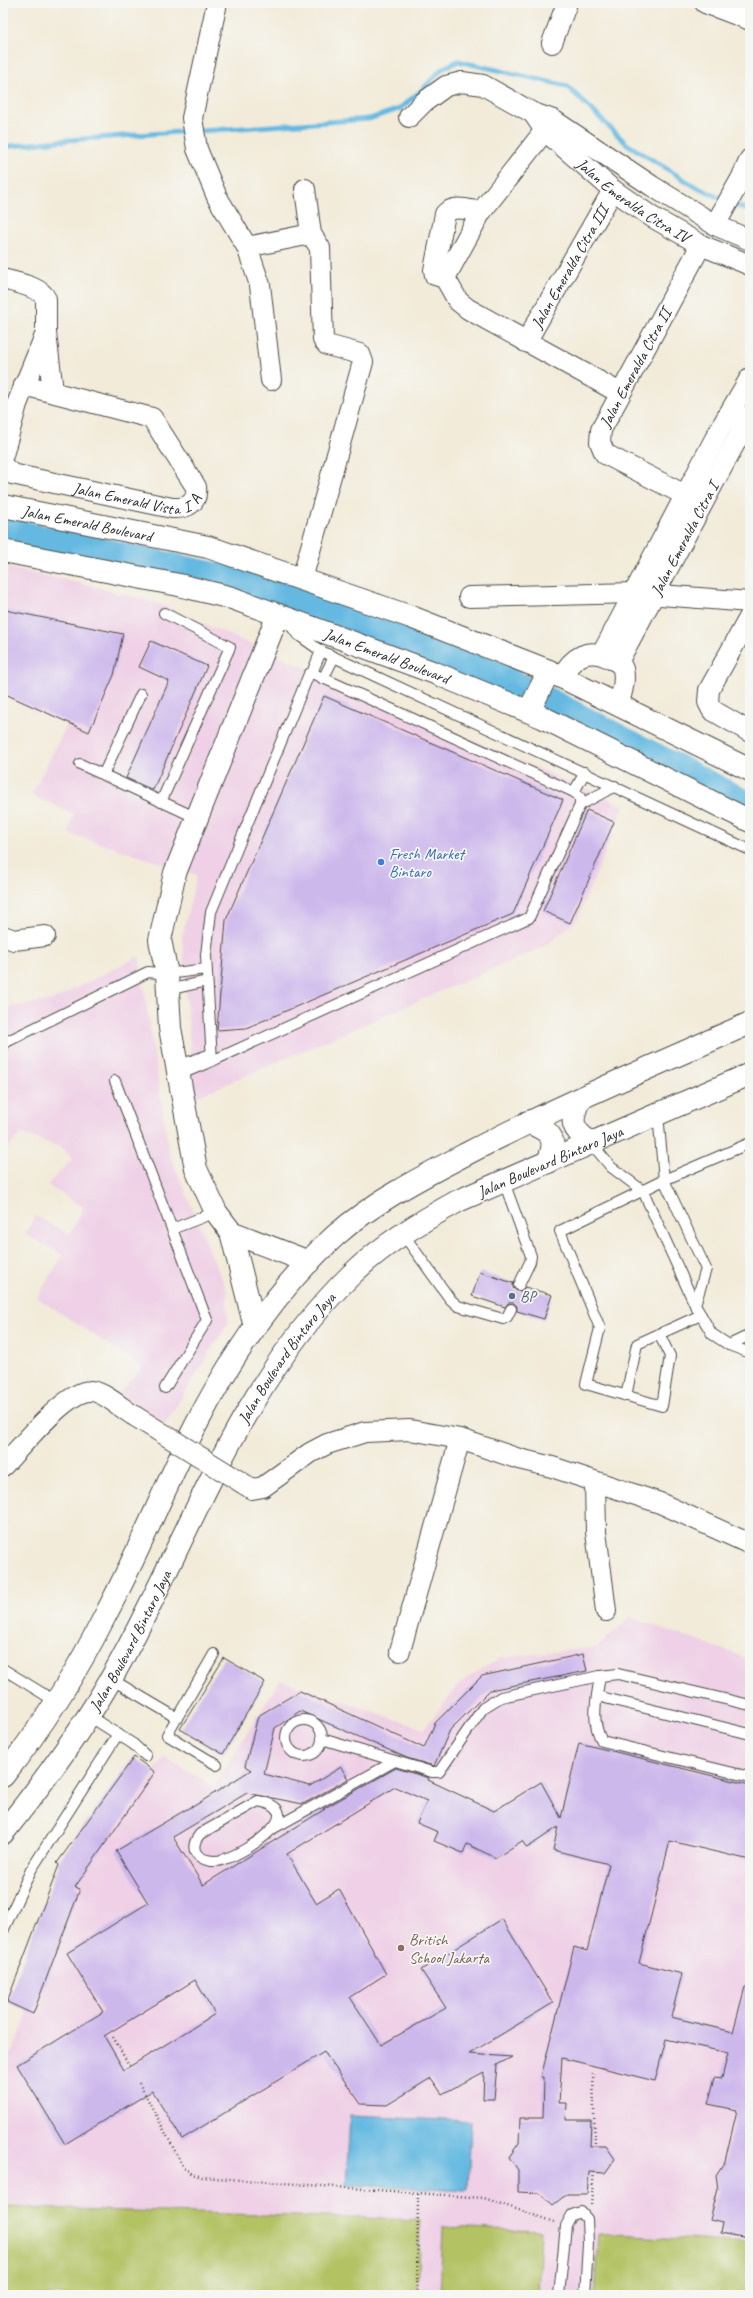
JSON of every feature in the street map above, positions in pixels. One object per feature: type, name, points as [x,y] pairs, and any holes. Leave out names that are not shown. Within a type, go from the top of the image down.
[{"type":"main road","name":"Jalan Emerald Boulevard","points":[[3,506],[208,547],[411,617],[618,705],[750,770]]},
{"type":"main road","name":"Jalan Emerald Boulevard","points":[[3,551],[179,585],[232,598],[435,673],[538,709],[742,816],[750,822]]},
{"type":"main road","points":[[255,1327],[231,1232],[216,1212],[196,1169],[170,1028],[167,982],[160,940],[175,873],[282,617]]},
{"type":"main road","points":[[538,709],[554,678]]},
{"type":"main road","name":"Jalan Boulevard Bintaro Jaya","points":[[3,1776],[21,1753],[80,1663],[107,1613],[196,1426],[255,1327],[272,1304],[309,1262],[337,1234],[392,1195],[528,1122],[750,1023]]},
{"type":"main road","name":"Jalan Boulevard Bintaro Jaya","points":[[3,1833],[89,1716],[111,1679],[159,1588],[230,1440],[267,1377],[322,1305],[351,1275],[403,1234],[458,1201],[750,1074]]},
{"type":"main road","points":[[579,1100],[573,1113],[573,1124],[578,1134],[592,1143]]},
{"type":"main road","points":[[528,1122],[543,1128],[552,1136],[553,1148],[548,1162]]},
{"type":"main road","points":[[231,1232],[309,1262]]},
{"type":"street","points":[[217,3],[192,118],[197,149],[217,197],[247,247],[260,285],[270,380]]},
{"type":"street","points":[[552,43],[568,3]]},
{"type":"street","points":[[705,3],[750,20]]},
{"type":"street","name":"Jalan Emeralda Citra IV","points":[[409,118],[433,94],[446,86],[462,82],[483,85],[533,113],[549,125],[652,186],[718,220],[750,240]]},
{"type":"street","points":[[445,278],[481,212],[549,125]]},
{"type":"street","name":"Jalan Emeralda Citra IV","points":[[549,125],[613,190],[652,217],[701,245],[750,265]]},
{"type":"street","points":[[718,220],[733,194],[750,159]]},
{"type":"street","points":[[302,579],[363,362],[360,354],[327,345],[323,340],[320,248],[311,234],[305,189]]},
{"type":"street","name":"Jalan Emeralda Citra III","points":[[526,342],[613,190]]},
{"type":"street","name":"Jalan Emeralda Citra III","points":[[481,212],[454,208],[450,209],[445,214],[434,270],[435,275],[445,278],[463,306],[620,393]]},
{"type":"street","points":[[247,247],[311,234]]},
{"type":"street","name":"Jalan Emeralda Citra II","points":[[686,495],[605,454],[600,442],[601,430],[701,245]]},
{"type":"street","points":[[3,279],[34,289],[44,294],[46,299],[46,333],[53,391]]},
{"type":"street","points":[[3,454],[10,402],[24,385],[46,333]]},
{"type":"street","name":"Jalan Emeralda Citra I","points":[[610,658],[655,595],[728,434],[750,378]]},
{"type":"street","name":"Jalan Emerald Vista I A","points":[[3,466],[12,474],[172,508],[184,509],[192,504],[197,494],[196,487],[152,418],[53,391],[24,385]]},
{"type":"street","name":"Jalan Emeralda Citra I","points":[[610,658],[635,593],[686,495],[728,434],[750,415]]},
{"type":"street","points":[[635,593],[750,602]]},
{"type":"street","name":"Jalan Emeralda Citra I","points":[[469,597],[635,593]]},
{"type":"street","points":[[750,616],[709,690],[708,702],[712,710],[750,732]]},
{"type":"street","points":[[554,678],[575,658],[587,654],[610,658],[622,668],[624,679],[618,705]]},
{"type":"street","points":[[3,936],[14,940],[44,936]]},
{"type":"street","points":[[3,1466],[49,1416],[82,1393],[91,1390],[252,1489],[258,1490],[310,1453],[333,1442],[365,1432],[410,1430],[460,1439],[519,1459],[552,1467],[660,1503],[750,1544]]},
{"type":"street","points":[[400,1651],[460,1439]]},
{"type":"street","points":[[594,1482],[596,1532],[606,1611]]},
{"type":"lane","points":[[161,802],[230,647],[164,613]]},
{"type":"lane","points":[[282,617],[298,634],[321,651],[585,772],[750,850]]},
{"type":"lane","points":[[212,1057],[206,969],[206,955],[211,912],[309,674],[312,673],[321,651]]},
{"type":"lane","points":[[323,678],[334,657]]},
{"type":"lane","points":[[178,1071],[529,918],[580,805],[580,797],[574,792],[312,673]]},
{"type":"lane","points":[[103,775],[141,694]]},
{"type":"lane","points":[[80,764],[197,818]]},
{"type":"lane","points":[[574,792],[585,772]]},
{"type":"lane","points":[[580,805],[614,786]]},
{"type":"lane","points":[[167,982],[206,969]]},
{"type":"lane","points":[[3,1048],[6,1042],[148,972],[167,982],[207,981]]},
{"type":"lane","points":[[115,1080],[207,1320],[166,1388]]},
{"type":"lane","points":[[658,1114],[664,1180],[706,1269],[695,1305]]},
{"type":"lane","points":[[592,1143],[611,1167],[643,1191],[695,1305],[712,1334],[729,1345],[750,1353]]},
{"type":"lane","points":[[659,1334],[670,1356],[662,1406],[586,1384],[600,1328],[560,1231],[664,1180],[750,1143]]},
{"type":"lane","points":[[504,1182],[531,1256],[530,1262],[519,1285]]},
{"type":"lane","points":[[172,1229],[216,1212]]},
{"type":"lane","points":[[403,1234],[450,1299],[458,1306],[503,1319],[507,1317],[511,1309]]},
{"type":"lane","points":[[626,1396],[637,1344],[701,1316]]},
{"type":"lane","points":[[729,1345],[750,1335]]},
{"type":"lane","points":[[214,1654],[167,1735],[217,1765]]},
{"type":"lane","points":[[3,1669],[55,1701]]},
{"type":"lane","points":[[322,1739],[432,1772],[439,1772],[483,1708],[501,1697],[600,1676],[618,1674],[750,1705]]},
{"type":"lane","points":[[600,1676],[595,1714],[598,1733],[602,1741],[750,1777]]},
{"type":"lane","points":[[111,1679],[177,1718]]},
{"type":"lane","points":[[597,1696],[750,1734]]},
{"type":"lane","points":[[89,1716],[118,1734],[146,1756]]},
{"type":"lane","points":[[3,1931],[31,1870],[118,1734]]},
{"type":"lane","points":[[274,1829],[280,1818],[279,1811],[273,1805],[258,1800],[200,1834],[195,1840],[194,1850],[200,1858],[211,1861],[224,1860],[274,1829],[394,1761]]},
{"type":"lane","points":[[3,1916],[14,1906]]},
{"type":"lane","points":[[559,2295],[566,2226],[572,2215],[581,2212],[587,2219],[588,2243],[585,2295]]},
{"type":"path","points":[[113,2037],[130,2067]]},
{"type":"path","points":[[593,2074],[595,2146]]},
{"type":"path","points":[[139,2083],[183,2166],[192,2174],[202,2177],[484,2198],[566,2226]]},
{"type":"path","points":[[587,2219],[592,2200],[594,2172]]},
{"type":"path","points":[[417,2295],[418,2193]]},
{"type":"shaded area","name":"Fresh Market Bintaro","points":[[8,568],[81,583],[156,603],[624,806],[577,920],[545,946],[194,1098],[182,936],[197,875],[68,833],[74,814],[31,795],[67,725],[3,696],[3,591]]},
{"type":"shaded area","points":[[139,956],[169,1152],[227,1292],[228,1323],[165,1424],[120,1393],[143,1367],[37,1298],[63,1255],[25,1234],[36,1216],[69,1235],[84,1208],[47,1185],[72,1159],[63,1148],[21,1133],[3,1154],[3,1006],[6,1008],[53,1000]]},
{"type":"shaded area","name":"British School Jakarta","points":[[630,1617],[750,1659],[750,2295],[3,2295],[3,2063],[8,2059],[17,2042],[87,1855],[164,1757],[214,1787],[280,1680],[424,1729],[461,1682],[500,1658],[598,1647]]},
{"type":"green space","points":[[3,2207],[420,2220],[417,2295],[3,2295]]},
{"type":"green space","points":[[443,2227],[541,2231],[538,2295],[440,2295]]},
{"type":"green space","points":[[598,2234],[750,2243],[750,2295],[594,2295]]},
{"type":"water","points":[[350,2116],[471,2121],[468,2190],[346,2185]]},
{"type":"building","points":[[5,610],[123,634],[114,675],[89,732],[3,693],[3,622]]},
{"type":"building","points":[[151,641],[207,666],[153,790],[126,778],[169,681],[139,667]]},
{"type":"building","points":[[324,696],[563,800],[513,914],[246,1028],[217,1030],[226,920]]},
{"type":"building","points":[[587,810],[614,822],[570,923],[543,911]]},
{"type":"building","name":"BP","points":[[480,1272],[513,1283],[513,1288],[517,1291],[522,1291],[525,1287],[552,1295],[544,1319],[517,1311],[517,1306],[514,1303],[508,1303],[505,1307],[472,1296]]},
{"type":"building","points":[[583,1654],[587,1671],[490,1690],[450,1730],[434,1766],[407,1758],[300,1711],[275,1728],[264,1774],[310,1786],[341,1767],[348,1779],[303,1804],[247,1793],[173,1837],[203,1885],[325,1809],[323,1809],[396,1768],[429,1778],[428,1780],[494,1811],[541,1782],[561,1818],[579,1743],[750,1785],[750,1860],[670,1841],[639,1963],[682,1974],[671,2017],[733,2032],[745,1987],[750,1987],[750,2227],[748,2238],[720,2233],[722,2223],[710,2220],[718,2189],[716,2175],[725,2161],[737,2110],[708,2104],[715,2077],[722,2078],[728,2053],[666,2039],[655,2081],[562,2058],[559,2103],[567,2103],[566,2120],[591,2120],[590,2146],[606,2146],[615,2159],[605,2173],[589,2172],[587,2194],[567,2194],[553,2205],[540,2193],[518,2192],[518,2170],[509,2157],[519,2143],[520,2118],[543,2118],[544,2077],[541,2077],[574,1947],[587,1951],[609,1864],[553,1850],[558,1827],[527,1848],[522,1841],[496,1858],[467,1844],[463,1853],[434,1841],[438,1832],[417,1823],[427,1801],[395,1787],[287,1854],[316,1903],[339,1889],[386,1974],[350,1997],[381,2045],[446,2008],[421,1970],[502,1919],[553,2003],[469,2054],[512,2057],[497,2065],[494,2099],[483,2099],[484,2072],[442,2094],[431,2078],[387,2105],[361,2104],[324,2052],[182,2139],[152,2091],[65,2144],[17,2065],[103,2012],[67,1953],[148,1903],[116,1851],[192,1806],[191,1808],[251,1770],[245,1766],[258,1716],[300,1691],[424,1748],[435,1723],[482,1676]],"holes":[[[195,1980],[215,2014],[124,2070],[104,2036]]]},
{"type":"building","points":[[224,1658],[265,1682],[223,1754],[180,1729]]},
{"type":"building","points":[[134,1757],[155,1772],[75,1887],[80,1889],[33,2014],[7,2002],[59,1865],[57,1863]]},
{"type":"waterway","points":[[199,131],[369,119],[399,109],[421,91],[442,69],[458,61],[567,86],[627,144],[696,187],[725,200]]},
{"type":"waterway","points":[[3,147],[69,140],[191,131]]},
{"type":"waterway","points":[[733,204],[750,211]]},
{"type":"waterway","points":[[3,532],[263,588],[492,674],[739,802],[750,813]]},
{"type":"place","name":"Fresh Market Bintaro","points":[[381,862]]},
{"type":"place","name":"BP","points":[[512,1296]]},
{"type":"place","name":"British School Jakarta","points":[[401,1948]]}]
